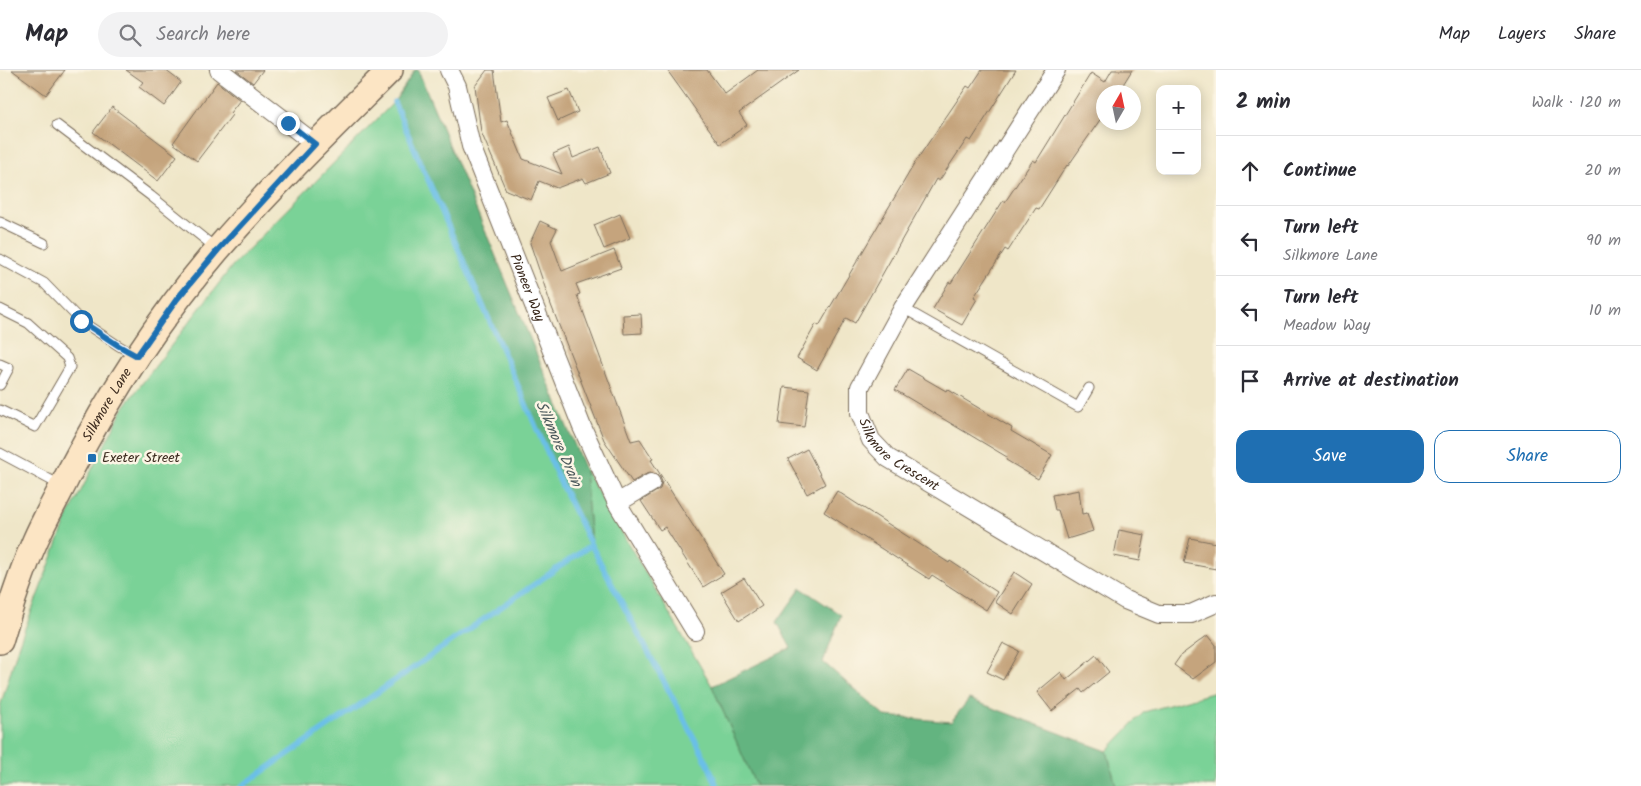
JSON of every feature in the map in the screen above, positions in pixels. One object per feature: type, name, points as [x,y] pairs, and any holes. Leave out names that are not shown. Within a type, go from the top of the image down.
[{"type":"street","points":[[219,70],[315,144]]},
{"type":"street","name":"Silkmore Lane","points":[[0,641],[5,606],[35,541],[121,378],[177,299],[218,250],[315,144],[390,70]]},
{"type":"street","name":"Pioneer Way","points":[[449,70],[457,86],[474,154],[582,427],[617,503],[695,631]]},
{"type":"street","name":"Silkmore Crescent","points":[[1056,70],[903,308],[860,387],[860,413],[870,440],[888,458],[1125,600],[1158,614],[1191,614],[1216,603]]},
{"type":"street","points":[[617,503],[651,483]]},
{"type":"lane","points":[[58,125],[218,250]]},
{"type":"lane","points":[[0,222],[44,243]]},
{"type":"lane","points":[[0,259],[44,283],[81,321],[137,356]]},
{"type":"lane","points":[[903,308],[1078,407],[1089,388]]},
{"type":"lane","points":[[0,310],[28,324],[67,358],[70,367],[35,427],[0,410]]},
{"type":"lane","points":[[0,364],[9,368],[0,386]]},
{"type":"lane","points":[[0,453],[63,486]]},
{"type":"green space","points":[[415,70],[418,70],[585,470],[591,545],[560,482],[394,102]]},
{"type":"green space","points":[[394,102],[560,482],[591,543],[585,470],[712,686],[756,786],[0,786],[0,707],[19,644],[68,516],[124,407],[233,265]]},
{"type":"green space","points":[[801,588],[841,615],[823,662],[885,716],[951,722],[969,699],[1107,751],[1116,786],[756,786],[712,686],[791,648],[777,622]]},
{"type":"green space","points":[[1216,692],[1216,786],[1116,786],[1107,751],[1144,712]]},
{"type":"building","points":[[12,70],[65,70],[46,95]]},
{"type":"building","points":[[126,70],[165,70],[181,82],[164,106],[139,87],[143,82]]},
{"type":"building","points":[[236,70],[263,70],[253,83]]},
{"type":"building","points":[[487,70],[494,70],[501,122],[507,120],[523,159],[562,174],[553,154],[569,147],[573,158],[600,147],[610,173],[586,183],[583,178],[557,188],[539,181],[531,200],[506,190],[481,132],[475,86]]},
{"type":"building","points":[[667,70],[707,70],[725,94],[758,70],[799,70],[739,113],[747,125],[720,144]]},
{"type":"building","points":[[982,70],[1016,70],[971,141],[967,139],[939,181],[936,179],[855,323],[846,318],[817,370],[797,358],[816,324],[819,326],[916,161],[967,86],[970,88]]},
{"type":"building","points":[[1112,70],[1132,70],[1123,85],[1096,85],[1096,126],[1067,165],[1039,209],[1036,208],[1008,251],[1005,249],[974,297],[977,299],[962,325],[933,309],[1003,201],[1005,202],[1033,160],[1036,162],[1091,73],[1105,82]]},
{"type":"building","points":[[217,82],[240,100],[230,113],[232,115],[197,161],[173,143]]},
{"type":"building","points":[[569,90],[578,112],[558,121],[548,98]]},
{"type":"building","points":[[112,107],[177,156],[158,181],[93,132]]},
{"type":"building","points":[[620,214],[630,238],[604,249],[594,225]]},
{"type":"building","points":[[540,221],[557,229],[551,241],[562,271],[614,250],[621,268],[576,284],[580,294],[577,295],[631,441],[640,439],[653,459],[651,460],[724,574],[703,587],[665,527],[660,530],[641,501],[660,489],[662,482],[660,477],[650,472],[632,482],[604,440],[551,305],[530,243]]},
{"type":"building","points":[[641,314],[642,333],[624,334],[623,315]]},
{"type":"building","points":[[908,369],[946,391],[947,389],[1012,428],[1011,431],[1052,455],[1038,479],[1006,460],[1007,457],[895,390]]},
{"type":"building","points":[[784,387],[809,390],[804,427],[779,424]]},
{"type":"building","points":[[807,449],[825,484],[807,494],[788,459]]},
{"type":"building","points":[[1079,490],[1082,514],[1087,513],[1093,531],[1067,539],[1058,510],[1055,510],[1052,495]]},
{"type":"building","points":[[837,491],[997,592],[986,610],[932,575],[929,579],[824,512]]},
{"type":"building","points":[[1119,530],[1145,535],[1140,561],[1114,556]]},
{"type":"building","points":[[1190,538],[1216,543],[1216,569],[1184,563]]},
{"type":"building","points":[[1014,572],[1032,584],[1013,614],[995,602]]},
{"type":"building","points":[[744,578],[762,606],[739,621],[721,592]]},
{"type":"building","points":[[1208,635],[1216,645],[1216,662],[1193,679],[1174,665],[1181,655]]},
{"type":"building","points":[[1003,643],[1019,651],[1003,680],[987,672]]},
{"type":"building","points":[[1096,655],[1109,672],[1083,693],[1080,689],[1052,711],[1037,692],[1061,672],[1066,680]]},
{"type":"waterway","name":"Silkmore Drain","points":[[394,102],[560,482],[591,545],[708,764],[717,786]]},
{"type":"waterway","points":[[242,786],[591,545]]},
{"type":"place","name":"Exeter Street","points":[[92,458]]},
{"type":"route","points":[[81,321],[137,356],[177,299],[218,250],[315,144],[288,123]]}]
